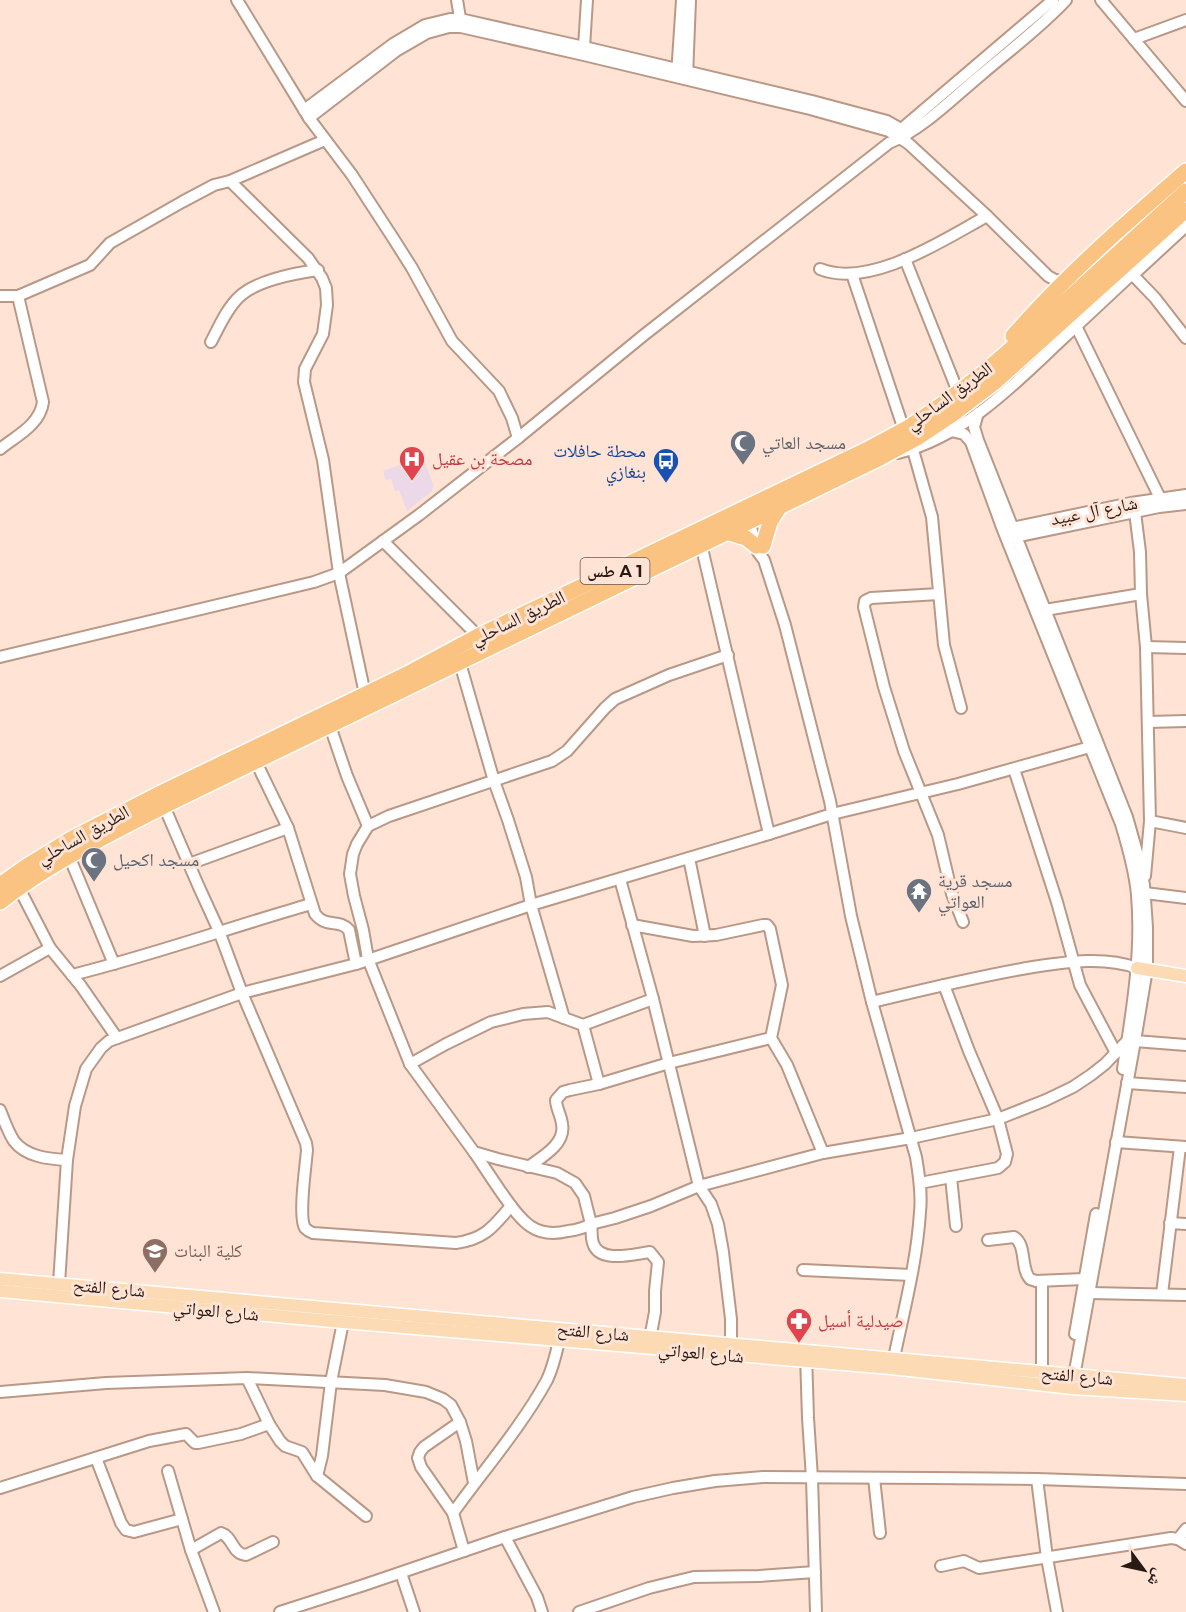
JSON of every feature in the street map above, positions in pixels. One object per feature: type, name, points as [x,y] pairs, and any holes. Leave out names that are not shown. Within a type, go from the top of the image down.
[{"type":"highway","points":[[982,374],[1024,323],[1064,281],[1103,243],[1186,171]]},
{"type":"highway","name":"الطريق الساحلي","points":[[0,885],[73,838],[215,766],[365,694],[478,636],[855,455],[904,429],[982,374],[1186,191]]},
{"type":"highway","name":"الطريق الساحلي","points":[[0,902],[69,856],[164,806],[917,438],[995,382],[1184,217]]},
{"type":"highway","points":[[726,532],[746,538],[761,550],[770,522],[780,506]]},
{"type":"main road","points":[[1139,964],[1186,968]]},
{"type":"main road","points":[[1139,964],[1186,976]]},
{"type":"main road","name":"شارع الفتح","points":[[0,1280],[59,1284],[223,1305],[649,1342],[731,1344],[806,1356],[894,1358],[1042,1373],[1070,1382],[1186,1386]]},
{"type":"main road","name":"شارع العواتي","points":[[0,1291],[223,1305],[344,1322],[560,1341],[649,1342],[806,1356],[891,1368],[1070,1382],[1186,1395]]},
{"type":"street","points":[[237,0],[306,114],[352,175],[387,228],[452,341],[499,391],[512,418],[518,438]]},
{"type":"street","points":[[458,0],[460,23]]},
{"type":"street","points":[[584,47],[587,0]]},
{"type":"street","points":[[682,0],[682,75]]},
{"type":"street","points":[[682,75],[690,0]]},
{"type":"street","points":[[0,657],[314,582],[339,573],[419,515],[900,137],[1053,0]]},
{"type":"street","points":[[900,137],[923,123],[1066,0]]},
{"type":"street","points":[[1101,0],[1186,101]]},
{"type":"street","points":[[1134,39],[1186,20]]},
{"type":"street","points":[[306,114],[396,51],[427,33],[460,23],[584,47],[682,75]]},
{"type":"street","points":[[460,23],[811,105],[883,129],[900,137],[987,216],[1048,276],[1064,281]]},
{"type":"street","points":[[0,296],[18,296],[90,265],[111,243],[182,202],[214,185],[230,181],[325,140]]},
{"type":"street","points":[[230,181],[308,258],[318,270],[326,288],[327,305],[323,334],[305,369],[304,382],[323,460],[339,573],[365,694]]},
{"type":"street","points":[[820,269],[831,274],[852,274],[893,264],[987,216]]},
{"type":"street","points":[[880,458],[913,450],[929,443],[978,413],[1008,389],[1134,273],[1184,217]]},
{"type":"street","points":[[905,259],[958,392]]},
{"type":"street","points":[[211,342],[228,311],[245,291],[294,274],[318,270]]},
{"type":"street","points":[[1134,273],[1186,328]]},
{"type":"street","points":[[1134,273],[1186,338]]},
{"type":"street","points":[[852,274],[904,429]]},
{"type":"street","points":[[0,450],[38,418],[43,402],[18,296]]},
{"type":"street","points":[[1076,326],[1161,498]]},
{"type":"street","points":[[978,413],[974,423],[976,433],[1010,533],[1128,846],[1137,893],[1139,964]]},
{"type":"street","points":[[951,431],[964,434],[971,442],[1045,610],[1127,817],[1145,889]]},
{"type":"street","points":[[913,450],[932,517],[944,645],[961,708]]},
{"type":"street","name":"شارع آل عبيد","points":[[1010,533],[1161,498],[1186,495]]},
{"type":"street","name":"شارع آل عبيد","points":[[1010,533],[1186,504]]},
{"type":"street","points":[[1070,1382],[1090,1293],[1127,1083],[1148,852],[1150,821],[1146,647],[1135,512]]},
{"type":"street","points":[[752,519],[785,625],[830,801],[851,916],[872,1002],[916,1156],[921,1210],[916,1251],[894,1358]]},
{"type":"street","points":[[383,541],[478,636]]},
{"type":"street","points":[[701,544],[769,834]]},
{"type":"street","points":[[939,594],[867,598],[864,604],[884,687],[904,751],[938,835],[951,894],[963,922]]},
{"type":"street","points":[[1045,610],[1141,594]]},
{"type":"street","points":[[1146,647],[1186,648]]},
{"type":"street","points":[[728,655],[669,675],[615,699],[567,751],[552,761],[402,812],[368,826],[353,854],[350,874],[368,959],[410,1064],[524,1221],[539,1232],[560,1233],[651,1206],[699,1186],[823,1153],[911,1138],[998,1119],[1073,1087],[1091,1076],[1131,1041],[1186,1045]]},
{"type":"street","points":[[460,663],[494,781],[526,877],[531,905],[564,1018]]},
{"type":"street","points":[[1148,722],[1186,721]]},
{"type":"street","points":[[330,726],[368,826]]},
{"type":"street","points":[[59,1284],[67,1160],[75,1106],[86,1069],[108,1041],[242,993],[356,964],[531,905],[832,814],[1014,769],[1090,747]]},
{"type":"street","points":[[256,762],[288,828],[315,914],[324,922],[344,924],[347,927],[356,964]]},
{"type":"street","points":[[1014,769],[1057,902],[1072,961],[1085,996],[1116,1053]]},
{"type":"street","points":[[164,806],[219,931],[242,993],[306,1143],[303,1213],[303,1224],[306,1229],[312,1233],[456,1243],[482,1236],[511,1206]]},
{"type":"street","points":[[1150,821],[1186,828]]},
{"type":"street","points":[[189,864],[288,828]]},
{"type":"street","points":[[69,856],[114,964]]},
{"type":"street","points":[[689,858],[705,936]]},
{"type":"street","points":[[620,879],[653,999],[699,1186],[711,1204],[718,1224],[731,1318],[731,1344]]},
{"type":"street","points":[[19,888],[50,948],[117,1038]]},
{"type":"street","points":[[1145,889],[1186,898]]},
{"type":"street","points":[[72,975],[311,904]]},
{"type":"street","points":[[632,925],[693,936],[725,934],[763,925],[770,929],[782,985],[771,1038],[787,1065],[823,1153]]},
{"type":"street","points":[[0,976],[50,948]]},
{"type":"street","points":[[872,1002],[1001,972],[1072,961],[1139,964]]},
{"type":"street","points":[[920,1183],[998,1168],[1005,1162],[1007,1154],[998,1119],[969,1052],[944,985]]},
{"type":"street","points":[[410,1064],[491,1022],[523,1014],[548,1012],[583,1025],[653,999]]},
{"type":"street","points":[[583,1025],[599,1084]]},
{"type":"street","points":[[528,1167],[550,1150],[561,1136],[562,1124],[556,1104],[558,1096],[570,1090],[599,1084],[669,1063],[771,1038]]},
{"type":"street","points":[[1070,1382],[1084,1279],[1131,1041]]},
{"type":"street","points":[[1127,1083],[1186,1087]]},
{"type":"street","points":[[0,1110],[15,1142],[23,1149],[43,1157],[67,1160]]},
{"type":"street","points":[[1116,1142],[1183,1147],[1170,1223],[1162,1294]]},
{"type":"street","points":[[474,1152],[556,1173],[575,1184],[584,1196],[593,1244],[602,1254],[609,1257],[650,1252],[655,1256],[658,1262],[655,1312],[649,1342]]},
{"type":"street","points":[[951,1177],[956,1226]]},
{"type":"street","points":[[1170,1223],[1186,1224]]},
{"type":"street","points":[[988,1240],[1017,1238],[1020,1242],[1025,1271],[1034,1281],[1084,1279]]},
{"type":"street","points":[[803,1270],[911,1275]]},
{"type":"street","points":[[1042,1281],[1042,1373]]},
{"type":"street","points":[[1090,1293],[1186,1295]]},
{"type":"street","points":[[318,1476],[331,1383],[344,1322]]},
{"type":"street","points":[[453,1514],[523,1419],[547,1379],[560,1341]]},
{"type":"street","points":[[806,1356],[816,1612]]},
{"type":"street","points":[[0,1392],[106,1383],[247,1378],[385,1385],[426,1392],[451,1405],[460,1422],[474,1483]]},
{"type":"street","points":[[247,1378],[269,1424],[285,1446],[297,1449],[306,1456],[318,1476],[366,1516]]},
{"type":"street","points":[[460,1422],[424,1447],[418,1458],[421,1467],[453,1514],[464,1551]]},
{"type":"street","points":[[0,1488],[149,1441],[186,1434],[195,1443],[211,1441],[257,1430],[269,1424]]},
{"type":"street","points":[[96,1458],[126,1530],[134,1532],[182,1519]]},
{"type":"street","points":[[168,1471],[191,1550],[214,1612]]},
{"type":"street","points":[[280,1612],[633,1497],[715,1481],[764,1477],[1036,1479],[1186,1484]]},
{"type":"street","points":[[874,1478],[880,1533]]},
{"type":"street","points":[[1036,1479],[1057,1612]]},
{"type":"street","points":[[940,1566],[964,1562],[979,1568],[1172,1538],[1182,1542],[1186,1529]]},
{"type":"street","points":[[191,1550],[221,1533],[226,1534],[237,1552],[242,1555],[273,1542]]},
{"type":"street","points":[[505,1537],[537,1597],[542,1612]]},
{"type":"street","points":[[579,1612],[649,1588],[694,1576],[759,1576],[815,1572]]},
{"type":"street","points":[[401,1573],[414,1612]]},
{"type":"shaded area","name":"مصحة بن عقيل","points":[[423,457],[433,484],[432,491],[407,511],[399,490],[395,491],[391,479],[386,480],[383,471]]},
{"type":"place","name":"مسجد العاتي","points":[[743,466]]},
{"type":"place","name":"مصحة بن عقيل","points":[[412,482]]},
{"type":"place","name":"محطة حافلات بنغازي","points":[[666,484]]},
{"type":"place","name":"مسجد اكحيل","points":[[94,883]]},
{"type":"place","name":"مسجد قرية العواتي","points":[[919,914]]},
{"type":"place","name":"كلية البنات","points":[[155,1274]]},
{"type":"place","name":"صيدلية أسيل","points":[[799,1344]]}]
